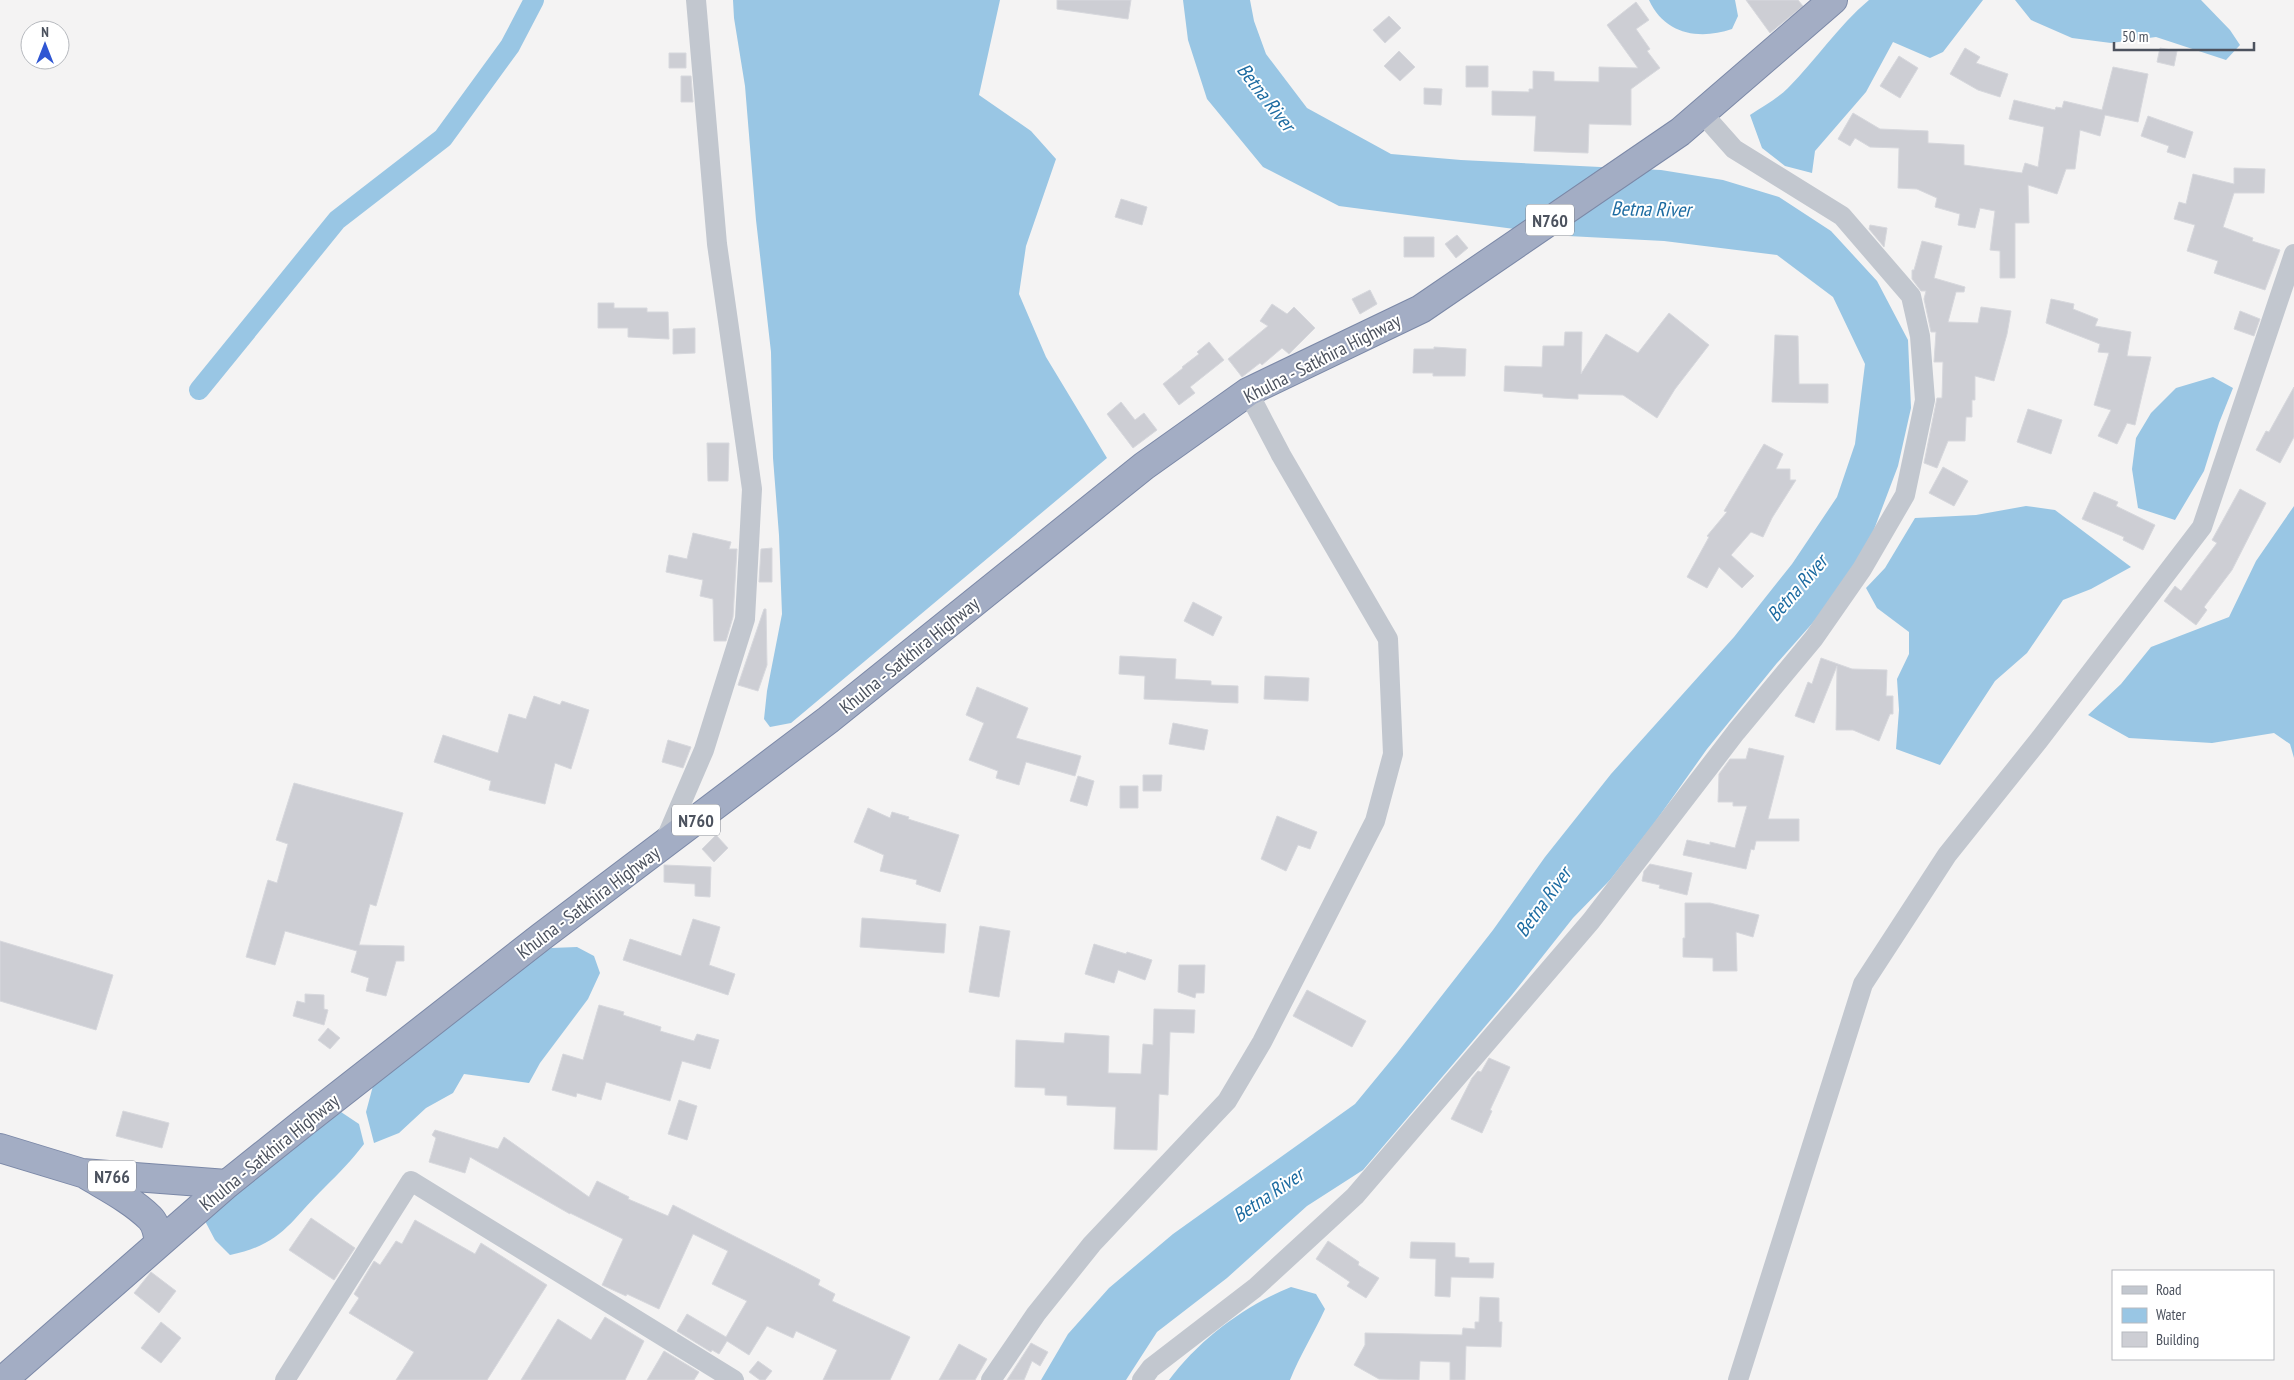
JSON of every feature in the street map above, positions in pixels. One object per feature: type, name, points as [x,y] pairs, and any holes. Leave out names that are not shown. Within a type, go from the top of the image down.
[{"type":"highway","name":"N760","points":[[1702,113],[1833,0]]},
{"type":"highway","name":"Khulna - Satkhira Highway","points":[[3,1380],[227,1184],[533,943],[828,720],[1144,466],[1248,392],[1421,309],[1680,132],[1702,113]]},
{"type":"highway","name":"N766","points":[[0,1148],[82,1173],[180,1182],[227,1184]]},
{"type":"highway","points":[[82,1173],[119,1195],[151,1219],[158,1232],[159,1243]]},
{"type":"street","points":[[664,844],[704,750],[745,619],[752,490],[717,244],[696,0]]},
{"type":"street","points":[[1142,1380],[1151,1368],[1255,1288],[1355,1196],[1590,921],[1736,732],[1814,638],[1862,569],[1905,495],[1925,400],[1920,336],[1911,296],[1842,216],[1734,150],[1702,113]]},
{"type":"street","points":[[1738,1380],[1863,984],[1947,855],[2039,740],[2202,527],[2294,254]]},
{"type":"street","points":[[991,1380],[1036,1314],[1092,1244],[1227,1101],[1262,1042],[1375,821],[1393,754],[1388,640],[1281,455],[1248,392]]},
{"type":"street","points":[[285,1380],[411,1182],[734,1380]]},
{"type":"water","points":[[733,0],[1000,0],[979,95],[1031,131],[1056,159],[1026,246],[1019,294],[1046,357],[1107,458],[791,723],[770,727],[764,719],[767,691],[782,614],[779,535],[773,458],[771,352],[756,220],[745,86]]},
{"type":"water","name":"Betna River","points":[[1183,0],[1250,0],[1254,21],[1266,54],[1307,108],[1391,154],[1461,160],[1661,170],[1723,180],[1779,197],[1831,231],[1877,281],[1908,340],[1911,408],[1898,466],[1867,548],[1833,600],[1777,663],[1707,749],[1653,825],[1610,880],[1573,918],[1511,996],[1363,1170],[1307,1206],[1227,1278],[1157,1332],[1126,1380],[1041,1380],[1068,1334],[1109,1288],[1173,1234],[1355,1104],[1397,1053],[1493,930],[1545,857],[1611,774],[1734,637],[1792,564],[1837,497],[1855,444],[1865,364],[1833,297],[1777,255],[1664,241],[1568,236],[1339,206],[1263,167],[1207,99],[1188,40]]},
{"type":"water","points":[[1649,0],[1735,0],[1738,16],[1732,29],[1708,34],[1696,34],[1685,32],[1664,21]]},
{"type":"water","points":[[1869,0],[1983,0],[1943,52],[1930,58],[1893,42],[1866,92],[1815,151],[1812,173],[1785,166],[1762,148],[1750,115],[1788,88],[1847,21]]},
{"type":"water","points":[[2015,0],[2201,0],[2230,30],[2240,45],[2226,60],[2156,37],[2111,43],[2072,38],[2031,20]]},
{"type":"water","points":[[2213,377],[2233,388],[2219,423],[2204,471],[2175,520],[2138,508],[2132,469],[2136,438],[2151,413],[2176,388]]},
{"type":"water","points":[[2026,506],[2055,510],[2131,567],[2091,589],[2063,600],[2027,653],[1995,681],[1940,765],[1896,749],[1899,710],[1897,679],[1909,654],[1909,632],[1877,608],[1866,588],[1885,568],[1915,518],[1976,515]]},
{"type":"water","points":[[2294,506],[2294,758],[2290,744],[2274,733],[2212,743],[2129,738],[2088,715],[2121,684],[2151,647],[2229,617],[2256,561]]},
{"type":"water","points":[[577,947],[594,956],[600,973],[588,999],[540,1063],[529,1083],[464,1074],[453,1093],[426,1108],[399,1133],[374,1143],[366,1112],[374,1082],[525,965],[551,948]]},
{"type":"water","points":[[341,1112],[359,1124],[364,1144],[284,1230],[262,1245],[230,1255],[215,1240],[205,1221],[241,1189]]},
{"type":"water","points":[[1291,1287],[1316,1294],[1325,1309],[1290,1380],[1169,1380],[1195,1351],[1224,1325],[1256,1304]]},
{"type":"building","points":[[1057,0],[1131,0],[1128,19],[1057,9]]},
{"type":"building","points":[[1746,0],[1798,0],[1803,6],[1770,33]]},
{"type":"building","points":[[1636,2],[1649,20],[1636,29],[1650,49],[1647,51],[1660,68],[1631,89],[1631,125],[1589,124],[1588,153],[1534,151],[1536,116],[1492,115],[1492,91],[1529,92],[1529,89],[1533,89],[1533,71],[1554,72],[1554,81],[1599,82],[1599,67],[1638,68],[1607,25]]},
{"type":"building","points":[[1389,16],[1401,28],[1385,43],[1373,30]]},
{"type":"building","points":[[1965,48],[1980,57],[1976,63],[2008,74],[2000,97],[1978,90],[1950,74]]},
{"type":"building","points":[[2160,48],[2177,51],[2174,66],[2157,62]]},
{"type":"building","points":[[1399,51],[1415,67],[1400,81],[1384,66]]},
{"type":"building","points":[[669,53],[686,53],[686,68],[669,68]]},
{"type":"building","points":[[1899,56],[1918,68],[1900,98],[1880,86]]},
{"type":"building","points":[[1466,66],[1488,66],[1488,87],[1466,87]]},
{"type":"building","points":[[2113,67],[2148,74],[2138,122],[2105,115],[2100,136],[2080,130],[2075,169],[2066,169],[2057,194],[2028,185],[2029,223],[2015,223],[2015,278],[2000,278],[2000,251],[1990,250],[1995,211],[1980,208],[1975,228],[1958,225],[1960,214],[1935,207],[1937,198],[1917,189],[1898,188],[1899,148],[1870,147],[1855,138],[1850,146],[1838,139],[1853,113],[1880,129],[1928,131],[1928,143],[1964,145],[1964,165],[2022,173],[2025,163],[2038,167],[2044,127],[2009,119],[2014,100],[2055,110],[2056,107],[2062,108],[2064,101],[2102,110]]},
{"type":"building","points":[[681,76],[691,76],[693,102],[681,102]]},
{"type":"building","points":[[1424,88],[1442,89],[1441,105],[1424,104]]},
{"type":"building","points":[[2148,116],[2193,132],[2185,158],[2167,152],[2169,146],[2141,136]]},
{"type":"building","points":[[2234,168],[2265,169],[2264,193],[2234,193],[2223,227],[2253,238],[2252,241],[2280,250],[2265,290],[2214,273],[2218,261],[2187,251],[2195,225],[2174,219],[2179,202],[2186,204],[2193,174],[2234,184]]},
{"type":"building","points":[[1121,199],[1147,207],[1142,225],[1115,217]]},
{"type":"building","points":[[1870,225],[1887,228],[1884,247],[1869,229]]},
{"type":"building","points":[[1457,235],[1468,248],[1456,258],[1445,244]]},
{"type":"building","points":[[1404,237],[1434,237],[1434,257],[1404,257]]},
{"type":"building","points":[[1922,241],[1942,246],[1934,278],[1965,287],[1964,292],[1956,292],[1948,322],[1978,323],[1981,307],[2011,311],[2007,334],[1994,381],[1975,376],[1975,400],[1972,400],[1972,417],[1966,417],[1965,441],[1948,441],[1937,468],[1924,463],[1937,398],[1942,398],[1943,362],[1934,362],[1936,332],[1931,332],[1924,299],[1926,291],[1921,291],[1912,279],[1912,270],[1914,270]]},
{"type":"building","points":[[1370,290],[1377,304],[1360,314],[1352,299]]},
{"type":"building","points":[[2051,299],[2074,304],[2073,309],[2098,319],[2095,326],[2131,332],[2127,356],[2151,357],[2135,425],[2127,423],[2117,444],[2098,436],[2111,410],[2094,405],[2109,353],[2098,352],[2100,344],[2046,323]]},
{"type":"building","points":[[598,303],[614,303],[614,308],[647,308],[647,312],[668,312],[669,339],[628,337],[628,328],[598,328]]},
{"type":"building","points":[[1272,304],[1287,314],[1294,307],[1315,328],[1289,354],[1282,348],[1262,365],[1260,363],[1242,377],[1228,359],[1268,326],[1260,321]]},
{"type":"building","points":[[2240,311],[2260,319],[2254,336],[2234,329]]},
{"type":"building","points":[[1669,313],[1709,345],[1675,389],[1657,418],[1623,395],[1578,394],[1578,399],[1543,397],[1543,394],[1504,391],[1505,366],[1542,367],[1543,346],[1564,346],[1565,332],[1582,332],[1581,374],[1606,334],[1638,353]]},
{"type":"building","points":[[695,328],[695,353],[673,354],[673,329]]},
{"type":"building","points":[[1775,335],[1798,336],[1799,384],[1828,384],[1828,403],[1772,402]]},
{"type":"building","points":[[1209,342],[1224,360],[1190,387],[1195,393],[1179,405],[1163,384],[1199,354],[1197,352]]},
{"type":"building","points":[[1434,347],[1466,349],[1465,376],[1433,376],[1433,373],[1413,373],[1414,349],[1434,349]]},
{"type":"building","points":[[2294,387],[2294,437],[2280,463],[2256,450],[2266,431],[2269,432]]},
{"type":"building","points":[[1121,402],[1135,420],[1144,413],[1157,430],[1133,448],[1107,414]]},
{"type":"building","points":[[2028,409],[2062,420],[2051,454],[2017,442]]},
{"type":"building","points":[[707,443],[729,443],[728,481],[708,481]]},
{"type":"building","points":[[1764,444],[1783,454],[1776,469],[1790,469],[1790,480],[1796,480],[1772,518],[1763,537],[1751,532],[1731,555],[1754,576],[1742,588],[1719,567],[1707,588],[1687,577],[1709,537],[1707,536],[1727,512],[1724,511]]},
{"type":"building","points":[[1943,467],[1968,481],[1954,506],[1929,493]]},
{"type":"building","points":[[2240,489],[2266,503],[2232,570],[2204,607],[2207,610],[2196,625],[2164,601],[2175,586],[2181,591],[2217,543],[2212,540]]},
{"type":"building","points":[[2094,492],[2118,502],[2116,506],[2155,525],[2143,550],[2123,540],[2124,537],[2082,519]]},
{"type":"building","points":[[693,533],[731,542],[729,549],[737,549],[733,617],[726,641],[714,641],[713,599],[700,596],[703,580],[666,572],[669,555],[687,559]]},
{"type":"building","points":[[772,548],[772,582],[759,582],[761,549]]},
{"type":"building","points":[[1193,602],[1222,617],[1213,636],[1184,621]]},
{"type":"building","points":[[764,609],[766,609],[767,665],[758,691],[738,685]]},
{"type":"building","points":[[1120,656],[1176,659],[1175,679],[1211,681],[1211,685],[1238,686],[1238,703],[1144,699],[1145,676],[1119,674]]},
{"type":"building","points":[[1821,658],[1852,669],[1887,670],[1886,696],[1893,696],[1893,714],[1890,714],[1879,741],[1853,730],[1836,730],[1837,666],[1814,723],[1795,716],[1808,682],[1812,684]]},
{"type":"building","points":[[1265,676],[1309,678],[1308,701],[1264,699]]},
{"type":"building","points":[[977,687],[1028,708],[1016,738],[1081,756],[1075,776],[1026,762],[1019,785],[996,778],[998,771],[969,760],[984,723],[966,715]]},
{"type":"building","points":[[534,696],[560,705],[562,701],[589,710],[571,769],[555,763],[545,804],[489,790],[491,781],[434,762],[443,735],[498,753],[509,714],[526,719]]},
{"type":"building","points":[[1173,723],[1208,730],[1204,750],[1169,744]]},
{"type":"building","points":[[668,740],[691,747],[683,768],[662,762]]},
{"type":"building","points":[[1749,748],[1784,756],[1768,819],[1799,819],[1799,841],[1756,841],[1754,850],[1751,849],[1746,869],[1683,855],[1687,840],[1710,845],[1710,842],[1735,848],[1747,806],[1733,806],[1733,802],[1718,802],[1719,774],[1730,759],[1746,759]]},
{"type":"building","points":[[1143,775],[1162,775],[1161,791],[1143,791]]},
{"type":"building","points":[[1078,776],[1094,781],[1087,806],[1070,801]]},
{"type":"building","points":[[294,783],[403,813],[376,906],[370,904],[359,945],[404,946],[404,961],[396,961],[386,996],[366,991],[369,978],[351,972],[357,951],[285,931],[275,965],[246,957],[268,880],[277,883],[288,844],[276,840]]},
{"type":"building","points":[[1120,786],[1138,786],[1138,808],[1120,808]]},
{"type":"building","points":[[868,808],[890,818],[892,812],[959,835],[940,892],[916,884],[917,880],[880,871],[884,855],[854,842]]},
{"type":"building","points":[[1277,816],[1317,832],[1310,849],[1298,845],[1286,871],[1261,859]]},
{"type":"building","points":[[716,835],[728,848],[714,862],[702,849]]},
{"type":"building","points":[[1650,864],[1692,873],[1687,895],[1659,888],[1660,885],[1642,881],[1644,871]]},
{"type":"building","points":[[664,865],[711,867],[710,897],[695,896],[695,884],[664,882]]},
{"type":"building","points":[[1685,903],[1710,903],[1759,915],[1753,937],[1736,932],[1737,971],[1713,971],[1713,958],[1683,957]]},
{"type":"building","points":[[862,918],[946,924],[944,953],[860,947]]},
{"type":"building","points":[[693,919],[720,927],[709,965],[735,974],[728,995],[623,960],[630,939],[681,956]]},
{"type":"building","points":[[980,926],[1010,931],[999,997],[969,992]]},
{"type":"building","points":[[0,941],[113,975],[96,1030],[0,1001]]},
{"type":"building","points":[[1094,944],[1152,960],[1145,980],[1118,970],[1114,983],[1085,974]]},
{"type":"building","points":[[1179,965],[1205,965],[1204,993],[1196,993],[1195,998],[1178,992]]},
{"type":"building","points":[[1307,990],[1366,1021],[1352,1047],[1293,1016]]},
{"type":"building","points":[[305,994],[324,995],[324,1009],[328,1010],[324,1025],[293,1016],[297,1001],[305,1003]]},
{"type":"building","points":[[599,1005],[624,1012],[623,1015],[661,1027],[660,1031],[694,1041],[697,1034],[719,1040],[710,1069],[682,1061],[670,1101],[606,1082],[601,1100],[577,1093],[576,1097],[552,1090],[563,1054],[583,1060]]},
{"type":"building","points":[[1154,1009],[1195,1010],[1194,1033],[1170,1032],[1168,1095],[1159,1094],[1157,1150],[1114,1149],[1116,1107],[1067,1105],[1067,1096],[1045,1095],[1045,1088],[1015,1087],[1016,1040],[1064,1043],[1065,1033],[1109,1036],[1108,1073],[1141,1074],[1143,1044],[1153,1045]]},
{"type":"building","points":[[328,1028],[340,1038],[330,1049],[318,1040]]},
{"type":"building","points":[[1489,1058],[1510,1067],[1490,1110],[1492,1111],[1482,1133],[1451,1119],[1472,1078],[1478,1071],[1481,1072]]},
{"type":"building","points":[[679,1100],[697,1106],[687,1140],[668,1134]]},
{"type":"building","points":[[123,1111],[169,1123],[162,1148],[116,1136]]},
{"type":"building","points":[[435,1130],[498,1149],[504,1137],[589,1197],[597,1181],[629,1197],[628,1199],[668,1216],[673,1205],[820,1280],[818,1285],[835,1294],[832,1301],[910,1337],[890,1380],[823,1380],[837,1350],[796,1331],[793,1338],[767,1326],[749,1355],[727,1341],[719,1354],[712,1350],[711,1352],[677,1331],[687,1314],[726,1337],[747,1301],[712,1284],[728,1251],[693,1234],[659,1309],[627,1294],[626,1296],[602,1285],[623,1239],[570,1214],[470,1157],[465,1173],[429,1162],[436,1138],[432,1135]]},
{"type":"building","points":[[311,1218],[355,1248],[334,1280],[289,1250]]},
{"type":"building","points":[[415,1220],[475,1254],[481,1243],[547,1285],[487,1380],[396,1380],[414,1352],[349,1313],[359,1298],[354,1294],[374,1261],[380,1265],[396,1241],[402,1244]]},
{"type":"building","points":[[1328,1241],[1359,1262],[1358,1265],[1379,1278],[1366,1298],[1347,1286],[1350,1282],[1316,1259]]},
{"type":"building","points":[[1411,1242],[1455,1243],[1455,1257],[1469,1258],[1469,1263],[1494,1263],[1493,1278],[1451,1277],[1450,1297],[1435,1296],[1436,1259],[1410,1258]]},
{"type":"building","points":[[151,1272],[176,1291],[159,1313],[134,1293]]},
{"type":"building","points":[[1480,1297],[1499,1298],[1499,1322],[1502,1322],[1501,1347],[1466,1346],[1465,1380],[1450,1380],[1450,1362],[1420,1361],[1419,1380],[1379,1379],[1354,1365],[1365,1345],[1365,1333],[1462,1335],[1463,1328],[1475,1329],[1475,1322],[1479,1322]]},
{"type":"building","points":[[605,1317],[644,1341],[625,1380],[521,1380],[558,1319],[591,1340]]},
{"type":"building","points":[[161,1322],[181,1338],[161,1363],[141,1348]]},
{"type":"building","points":[[1031,1343],[1048,1352],[1040,1366],[1032,1361],[1024,1380],[1007,1380]]},
{"type":"building","points":[[959,1344],[987,1359],[975,1380],[939,1380]]},
{"type":"building","points":[[664,1351],[699,1372],[694,1380],[647,1380]]},
{"type":"building","points":[[758,1361],[772,1371],[765,1380],[760,1380],[749,1372]]},
{"type":"waterway","points":[[199,390],[337,220],[443,138],[510,46],[534,0]]}]
